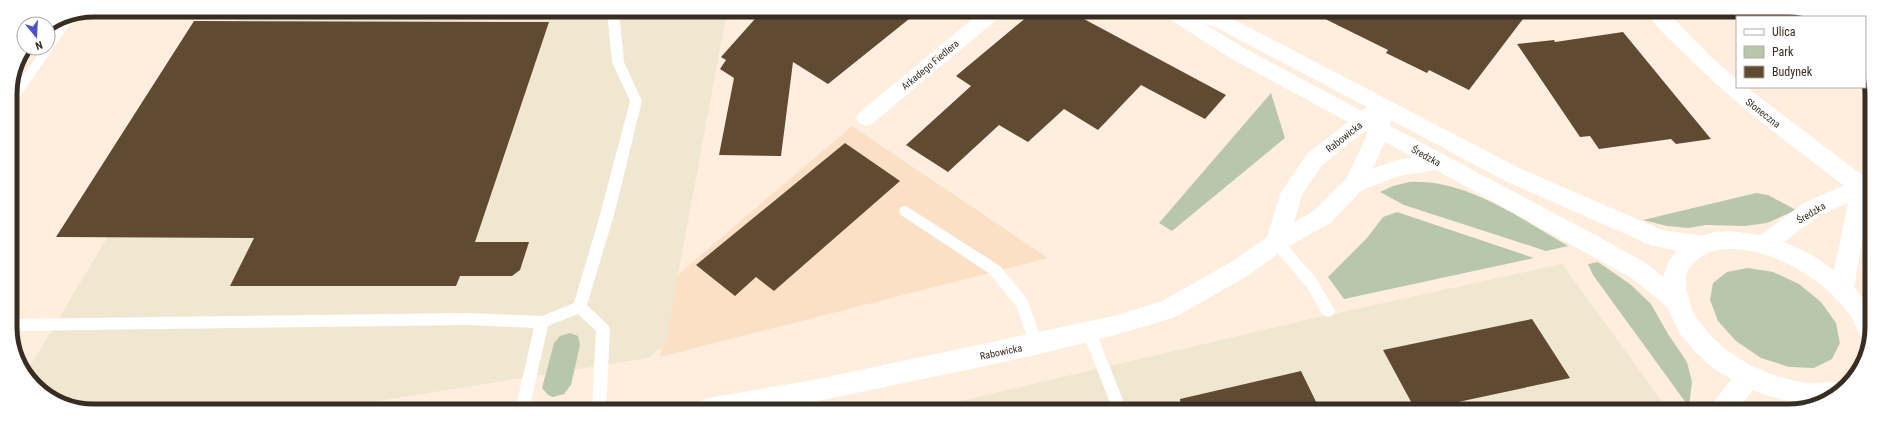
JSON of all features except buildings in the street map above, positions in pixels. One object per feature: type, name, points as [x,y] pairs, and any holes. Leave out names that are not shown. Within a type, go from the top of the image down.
[{"type":"street","name":"Arkadego Fiedlera","points":[[866,118],[987,17]]},
{"type":"street","name":"Średzka","points":[[1181,17],[1212,39],[1436,162],[1642,272],[1678,303]]},
{"type":"street","points":[[1206,17],[1224,23],[1381,107],[1511,174],[1608,218],[1659,239],[1702,245]]},
{"type":"street","name":"Słoneczna","points":[[1660,17],[1677,37],[1718,77],[1780,127],[1865,183]]},
{"type":"street","name":"Rabowicka","points":[[1354,184],[1372,126],[1381,107]]},
{"type":"street","name":"Rabowicka","points":[[1276,242],[1292,192],[1315,160],[1372,126]]},
{"type":"street","name":"Rabowicka","points":[[741,404],[808,392],[1036,344],[1114,326],[1169,309],[1241,268],[1276,242],[1322,217],[1354,184],[1397,168],[1436,162]]},
{"type":"street","name":"Średzka","points":[[1763,245],[1812,210],[1865,184]]},
{"type":"street","points":[[1842,290],[1865,188]]},
{"type":"street","points":[[1814,398],[1780,390],[1748,377],[1726,364],[1708,349],[1692,332],[1682,315],[1678,303],[1674,283],[1676,270],[1682,259],[1691,251],[1702,245],[1716,242],[1730,241],[1763,245],[1794,256],[1815,269],[1842,290],[1860,310],[1865,322]]},
{"type":"street","points":[[1727,404],[1748,377]]},
{"type":"lane","points":[[580,308],[607,215],[636,101],[618,62],[614,17]]},
{"type":"lane","points":[[17,92],[67,22]]},
{"type":"lane","points":[[906,211],[995,270],[1022,304],[1036,344]]},
{"type":"lane","points":[[1276,242],[1311,282],[1328,311]]},
{"type":"lane","points":[[17,325],[468,319],[542,322],[580,308]]},
{"type":"lane","points":[[580,308],[603,329],[599,404]]},
{"type":"lane","points":[[523,404],[542,322]]},
{"type":"lane","points":[[1089,332],[1118,404]]},
{"type":"shaded area","points":[[240,17],[726,17],[665,345],[648,358],[359,404],[79,403],[56,394],[47,388],[29,368]]},
{"type":"shaded area","points":[[852,126],[1048,258],[660,357],[675,277]]},
{"type":"shaded area","points":[[1562,264],[1664,404],[948,404],[1315,318]]},
{"type":"green space","points":[[1271,93],[1285,138],[1172,231],[1159,223]]},
{"type":"green space","points":[[1409,182],[1430,183],[1451,187],[1492,202],[1568,246],[1546,251],[1404,205],[1380,192],[1393,186]]},
{"type":"green space","points":[[1756,193],[1768,195],[1796,210],[1767,223],[1745,226],[1706,225],[1688,228],[1667,226],[1643,220]]},
{"type":"green space","points":[[1397,212],[1534,258],[1344,299],[1328,277],[1367,238],[1383,217]]},
{"type":"green space","points":[[1598,262],[1630,284],[1651,304],[1668,334],[1687,362],[1692,382],[1689,404],[1687,404],[1593,275],[1588,264]]},
{"type":"green space","points":[[1748,268],[1773,272],[1799,284],[1821,302],[1836,323],[1840,343],[1832,359],[1814,368],[1789,367],[1761,358],[1736,341],[1718,321],[1710,300],[1713,283],[1727,272]]},
{"type":"green space","points":[[570,333],[578,336],[580,345],[571,385],[564,394],[553,397],[548,395],[542,388],[554,343],[560,336]]}]
